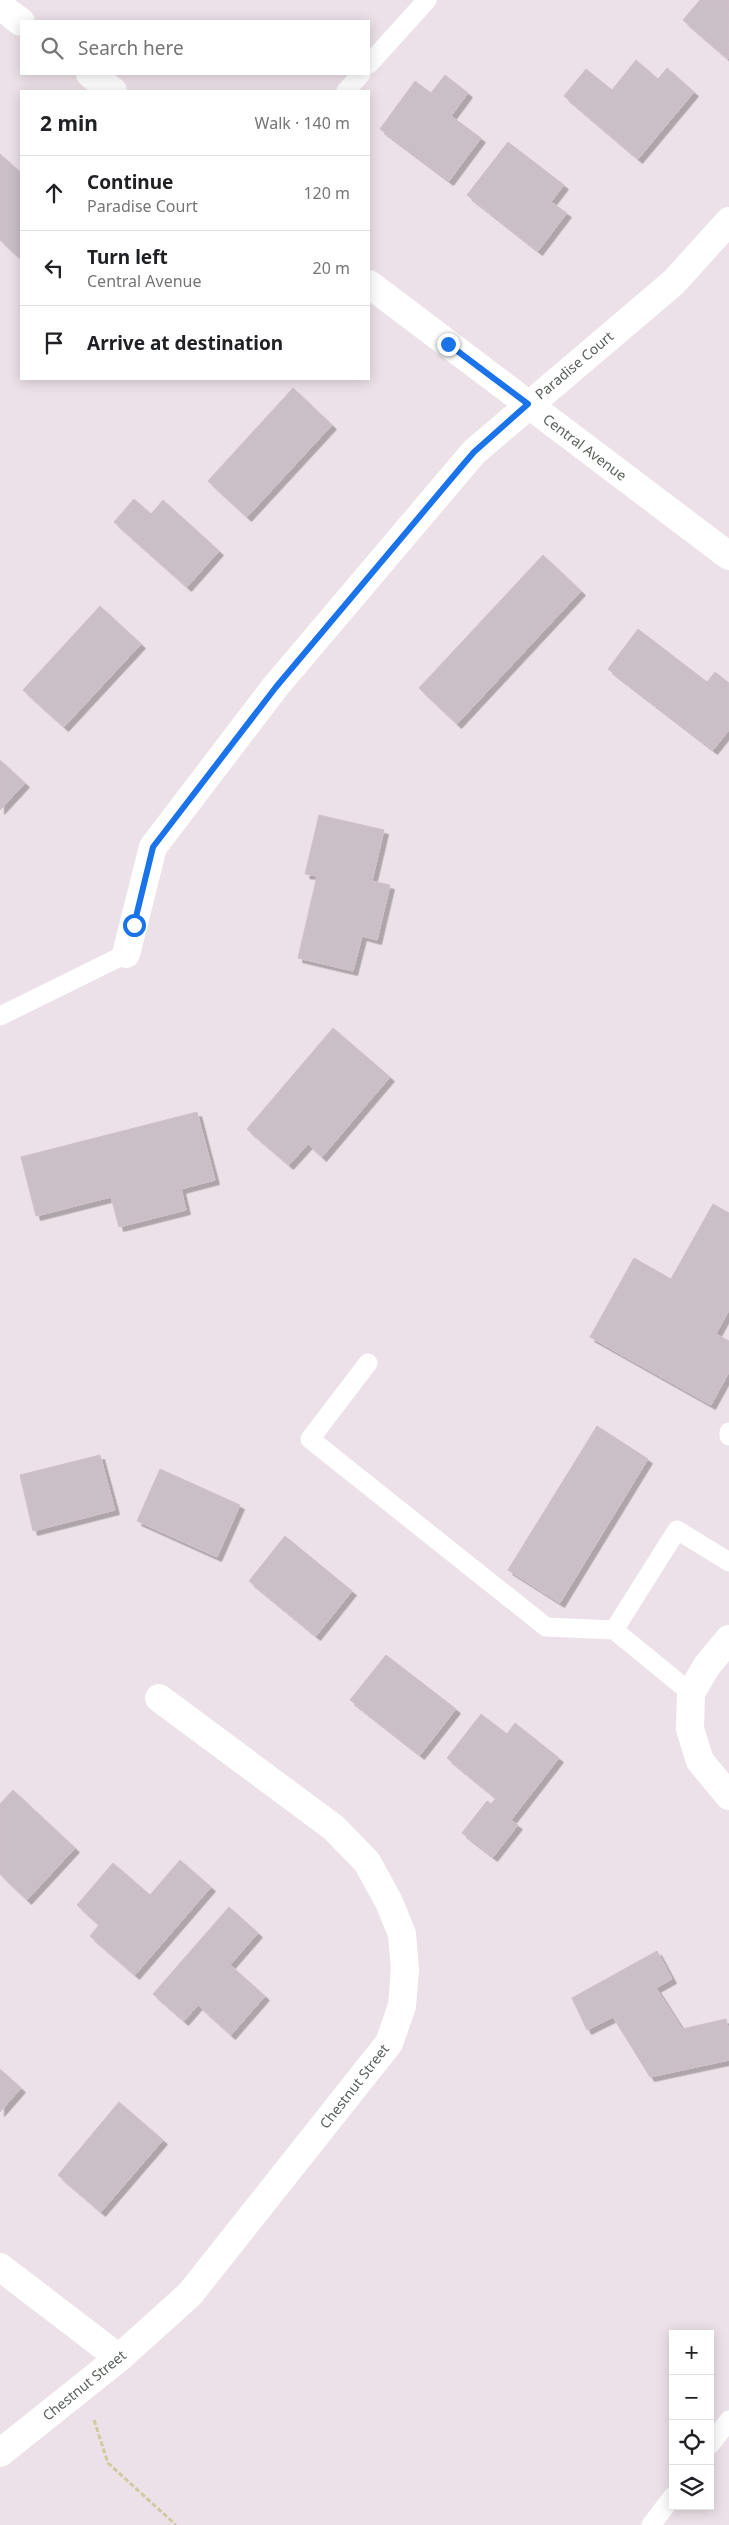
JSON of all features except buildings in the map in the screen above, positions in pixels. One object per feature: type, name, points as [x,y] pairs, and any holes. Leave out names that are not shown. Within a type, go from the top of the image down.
[{"type":"street","points":[[0,6],[20,21]]},
{"type":"street","points":[[91,75],[112,90]]},
{"type":"street","name":"Paradise Court","points":[[126,954],[153,847],[276,687],[474,452],[528,404],[674,282],[729,221]]},
{"type":"street","name":"Central Avenue","points":[[370,285],[729,556]]},
{"type":"street","points":[[729,1639],[706,1667],[691,1693],[690,1729],[700,1761],[729,1796]]},
{"type":"street","name":"Chestnut Street","points":[[0,2452],[119,2358],[190,2294],[389,2043],[402,2006],[405,1969],[402,1934],[389,1902],[367,1862],[334,1828],[159,1698]]},
{"type":"street","points":[[0,2267],[119,2358]]},
{"type":"lane","points":[[370,63],[428,0]]},
{"type":"lane","points":[[347,90],[360,75]]},
{"type":"lane","points":[[0,1016],[126,954]]},
{"type":"lane","points":[[368,1363],[310,1439],[546,1627],[614,1630],[691,1693]]},
{"type":"lane","points":[[614,1630],[677,1530],[729,1562]]},
{"type":"lane","points":[[714,2440],[729,2420]]},
{"type":"lane","points":[[651,2525],[669,2501]]},
{"type":"path","points":[[74,2394],[89,2405],[108,2463],[176,2525]]},
{"type":"route","points":[[134,925],[153,847],[276,687],[462,466],[474,452],[528,404],[448,344]]}]
